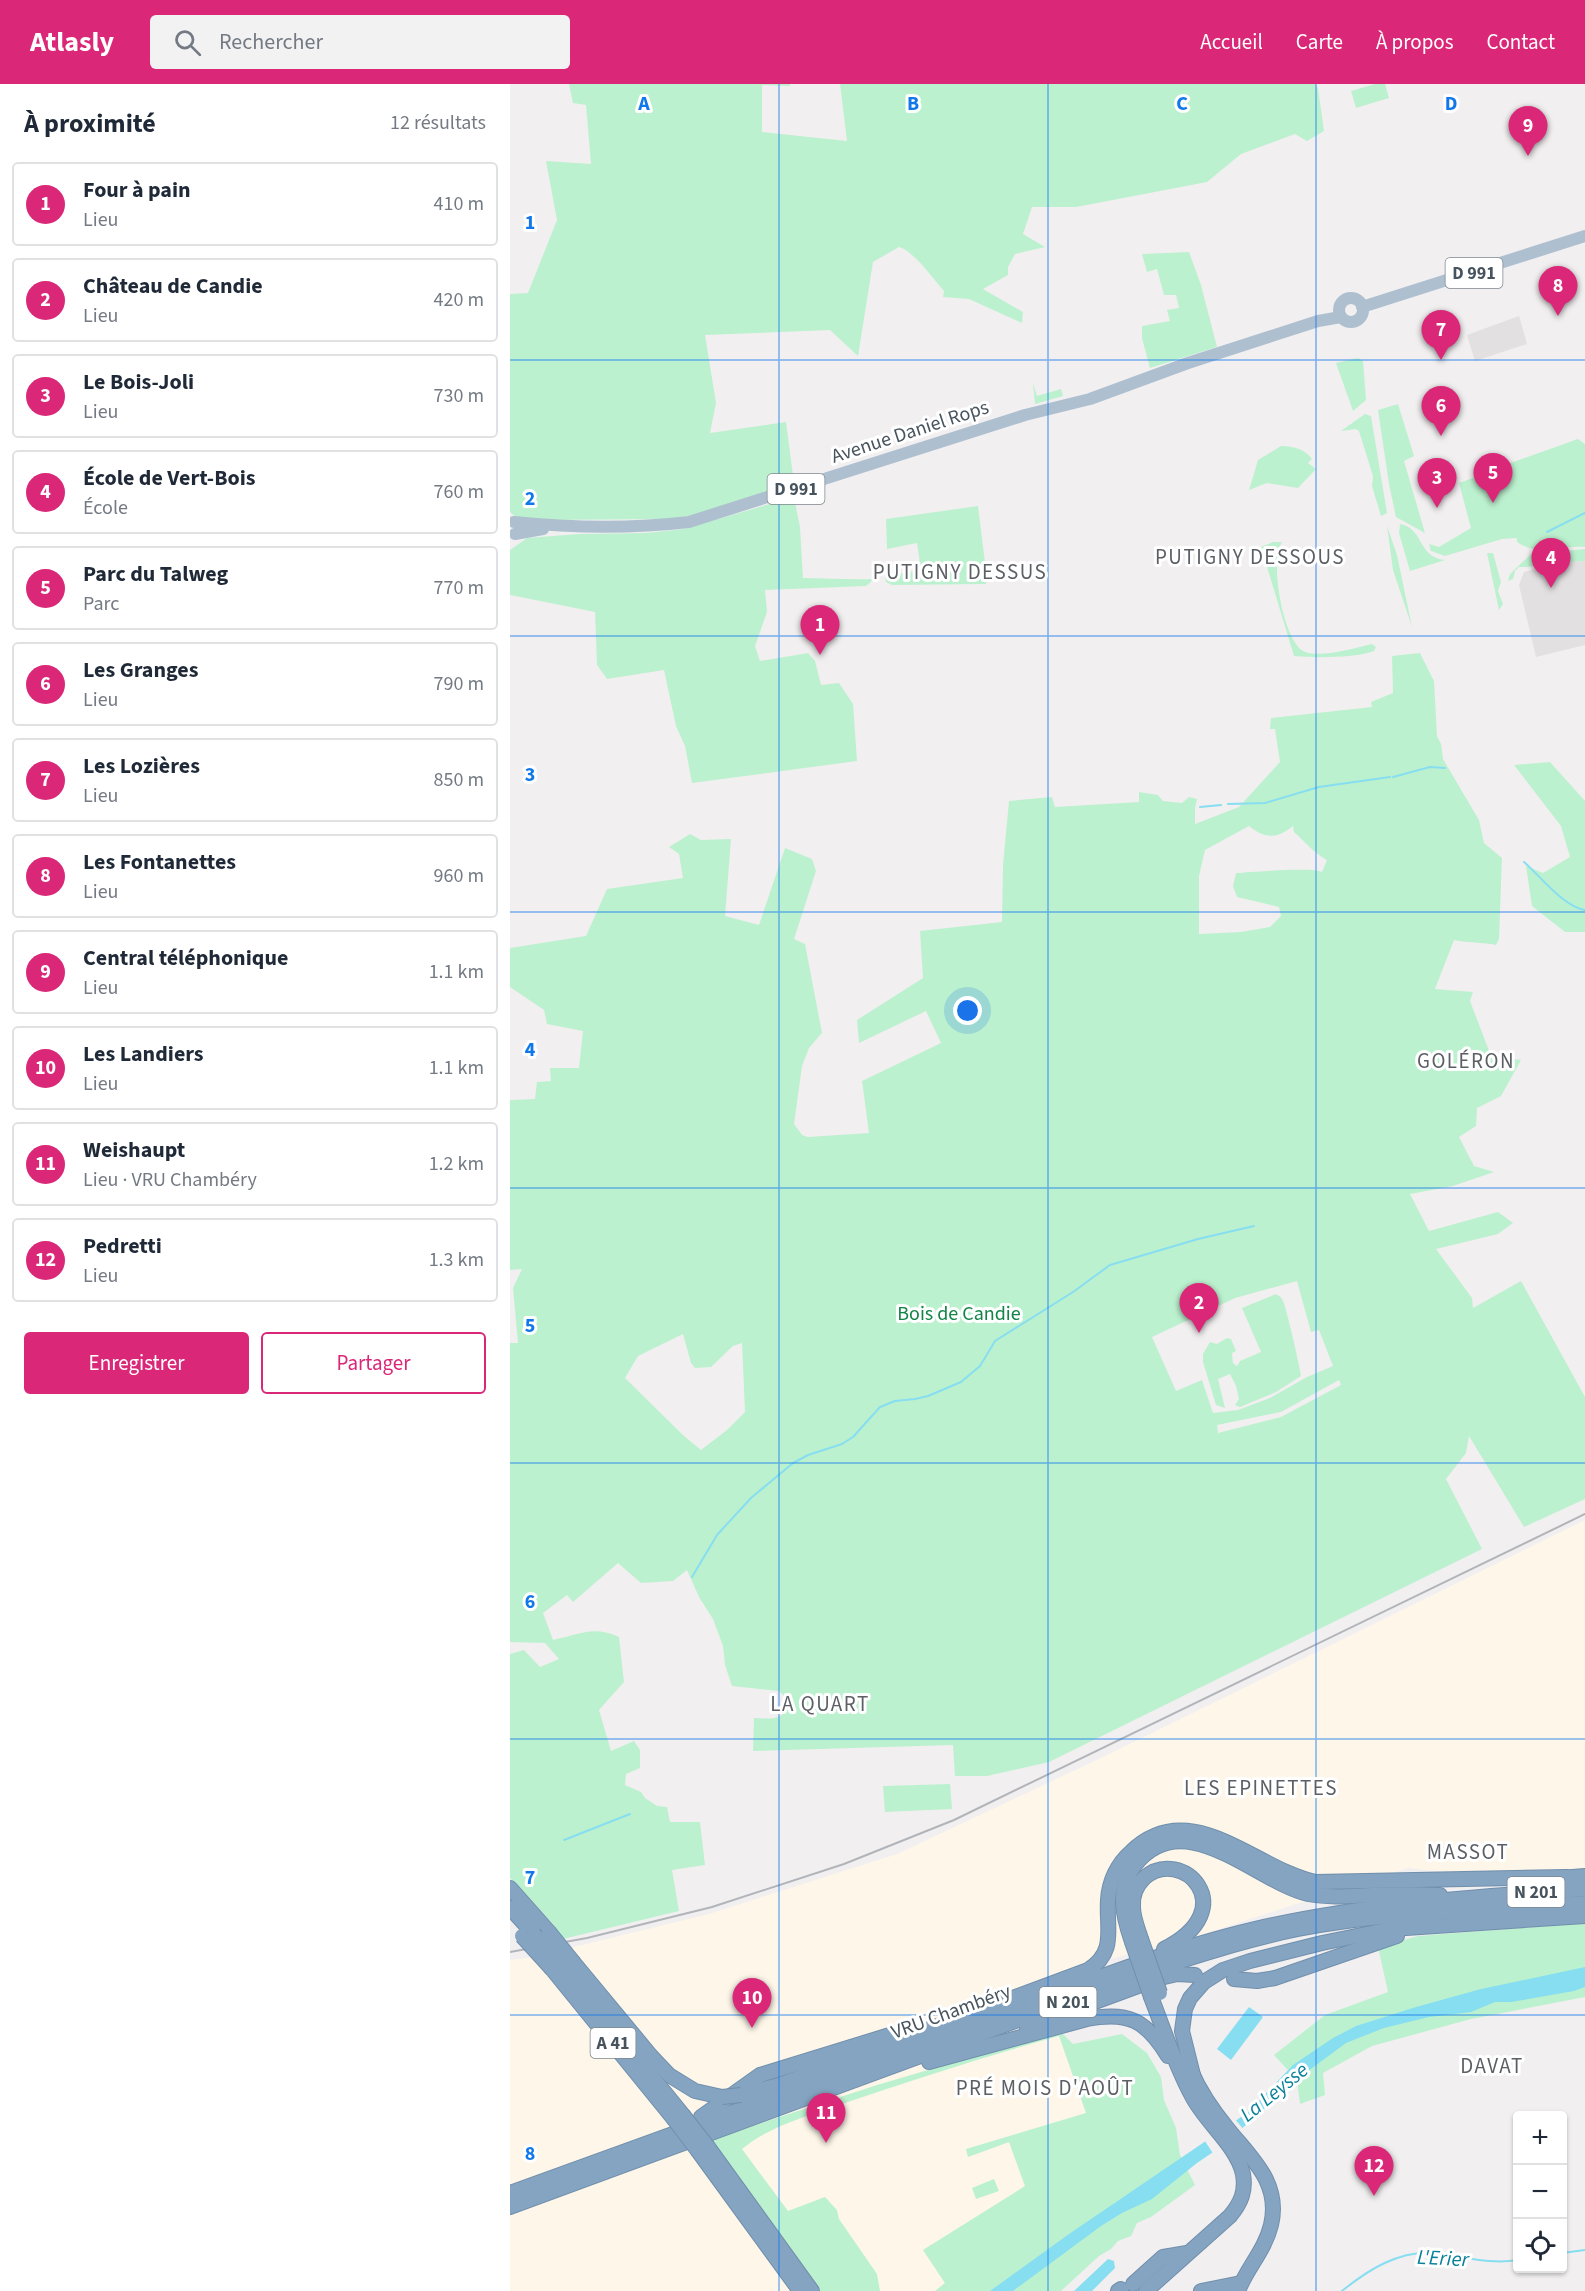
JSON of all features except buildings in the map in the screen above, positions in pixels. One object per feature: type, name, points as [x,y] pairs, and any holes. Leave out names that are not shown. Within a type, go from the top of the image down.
[{"type":"highway","points":[[510,1887],[549,1932],[563,1966],[669,2074],[695,2091],[722,2097],[741,2096],[778,2085],[1077,1975],[1096,1964],[1108,1944],[1108,1899],[1116,1872],[1126,1856],[1135,1848],[1167,1833],[1192,1832],[1222,1839],[1288,1874],[1316,1882],[1585,1876]]},
{"type":"highway","points":[[1192,2096],[1123,1908],[1125,1882],[1140,1859],[1152,1850],[1170,1844],[1194,1843],[1219,1850],[1285,1886],[1311,1894],[1487,1896]]},
{"type":"highway","points":[[1125,1970],[1175,1944],[1196,1926],[1203,1911],[1203,1898],[1196,1882],[1174,1869],[1163,1869],[1149,1874],[1139,1884],[1132,1904],[1137,1941]]},
{"type":"highway","points":[[1409,1894],[1567,1877]]},
{"type":"highway","name":"N 201","points":[[1487,1896],[1585,1889]]},
{"type":"highway","name":"VRU Chambéry","points":[[510,2193],[1222,1937],[1298,1919],[1487,1896]]},
{"type":"highway","name":"VRU Chambéry","points":[[510,2207],[1198,1955],[1269,1936],[1363,1919],[1585,1902]]},
{"type":"highway","name":"A 41","points":[[510,1908],[528,1935]]},
{"type":"highway","points":[[1194,2079],[1186,2052],[1182,2022],[1190,1998],[1204,1982],[1215,1974],[1250,1960],[1357,1935],[1422,1926],[1585,1916]]},
{"type":"highway","name":"A 41","points":[[510,1922],[563,1966],[812,2291]]},
{"type":"highway","points":[[1234,1979],[1257,1981],[1275,1978],[1388,1938],[1485,1922]]},
{"type":"highway","points":[[929,2062],[1160,1978],[1177,1974],[1195,1975]]},
{"type":"highway","points":[[1156,1995],[1208,2112]]},
{"type":"highway","points":[[646,2143],[705,2115],[746,2083],[767,2072],[993,2006]]},
{"type":"highway","points":[[780,2109],[929,2062],[1087,2019],[1121,2016],[1138,2021],[1152,2032],[1192,2096],[1239,2151],[1260,2166],[1272,2193],[1273,2205],[1268,2236],[1223,2289]]},
{"type":"highway","points":[[831,2066],[957,2031]]},
{"type":"highway","name":"A 41","points":[[703,2149],[800,2291]]},
{"type":"highway","points":[[1132,2288],[1178,2257],[1230,2216],[1239,2206],[1244,2194],[1239,2151]]},
{"type":"highway","points":[[1132,2288],[1178,2257]]},
{"type":"highway","points":[[1153,2291],[1178,2257]]},
{"type":"highway","points":[[1159,2291],[1179,2273],[1178,2257]]},
{"type":"main road","name":"Avenue Daniel Rops","points":[[512,528],[653,526],[688,522],[1025,416],[1070,404],[1149,372],[1188,363],[1340,313],[1347,321],[1355,321],[1361,317],[1362,307],[1585,236]]},
{"type":"main road","name":"Avenue Daniel Rops","points":[[1025,416],[1088,392],[1111,388]]},
{"type":"main road","points":[[1070,404],[1086,397],[1088,392]]},
{"type":"shaded area","points":[[1519,316],[1527,344],[1475,361],[1467,335]]},
{"type":"shaded area","points":[[1585,561],[1585,645],[1536,657],[1519,585],[1524,572],[1564,562]]},
{"type":"shaded area","points":[[1585,1520],[1585,1870],[1476,1876],[1408,1868],[1188,1939],[1086,1965],[947,2012],[1059,2036],[1086,2113],[966,2149],[968,2157],[1009,2142],[1025,2187],[923,2250],[945,2283],[935,2291],[510,2291],[510,1960],[533,1957],[709,1914],[897,1854],[1105,1756]]},
{"type":"green space","points":[[569,84],[790,84],[790,86],[762,85],[762,132],[847,141],[840,84],[1315,84],[1318,88],[1324,131],[1307,141],[1295,134],[1241,154],[1207,182],[1076,207],[1032,207],[1023,234],[1045,247],[1015,254],[1008,267],[1008,275],[983,289],[1023,312],[1022,323],[969,299],[943,297],[944,291],[923,266],[911,254],[899,247],[873,262],[858,356],[830,330],[705,335],[716,403],[710,433],[786,422],[794,483],[695,515],[669,519],[535,520],[516,517],[510,512],[510,294],[528,293],[557,220],[546,161],[591,164],[586,105],[573,103]]},
{"type":"green space","points":[[1375,84],[1385,84],[1389,98],[1356,108],[1351,91]]},
{"type":"green space","points":[[1189,252],[1201,285],[1217,347],[1150,368],[1142,338],[1142,326],[1170,321],[1167,310],[1179,308],[1176,295],[1164,295],[1157,269],[1147,272],[1142,254]]},
{"type":"green space","points":[[1358,358],[1363,361],[1366,400],[1353,411],[1336,363]]},
{"type":"green space","points":[[1033,383],[1037,396],[1061,389],[1063,396],[1035,404]]},
{"type":"green space","points":[[1398,404],[1414,456],[1404,461],[1425,533],[1396,517],[1389,484],[1378,410]]},
{"type":"green space","points":[[1365,414],[1371,416],[1387,513],[1381,516],[1372,486],[1373,476],[1359,431],[1356,429],[1341,431]]},
{"type":"green space","points":[[1578,439],[1585,444],[1585,547],[1533,549],[1517,542],[1517,538],[1502,539],[1445,556],[1431,551],[1429,544],[1439,547],[1471,528],[1459,483],[1492,471],[1486,463],[1497,455],[1505,465]]},
{"type":"green space","points":[[1281,446],[1302,450],[1312,459],[1308,463],[1316,469],[1298,488],[1267,483],[1249,490],[1258,460]]},
{"type":"green space","points":[[794,497],[800,527],[803,578],[874,579],[866,586],[765,590],[767,612],[755,646],[760,661],[808,653],[815,661],[821,685],[839,683],[853,704],[857,761],[692,783],[685,746],[676,726],[664,670],[607,679],[597,665],[595,612],[510,595],[510,550],[527,538],[579,534],[646,533],[684,529]]},
{"type":"green space","points":[[978,506],[986,584],[892,585],[886,582],[885,576],[921,570],[917,543],[887,549],[886,519]]},
{"type":"green space","points":[[1400,524],[1413,531],[1430,554],[1445,560],[1410,571],[1399,533]]},
{"type":"green space","points":[[1387,526],[1397,555],[1412,627],[1393,570]]},
{"type":"green space","points":[[1273,542],[1282,542],[1277,565],[1280,599],[1289,632],[1296,644],[1303,651],[1318,654],[1372,644],[1376,647],[1374,651],[1346,656],[1294,656],[1261,547]]},
{"type":"green space","points":[[1585,549],[1585,561],[1564,562],[1558,559],[1528,567],[1519,567],[1513,579],[1508,581],[1510,574],[1531,554]]},
{"type":"green space","points":[[1487,553],[1493,553],[1501,582],[1498,591],[1503,604],[1499,610]]},
{"type":"green space","name":"Bois de Candie","points":[[1420,653],[1434,681],[1437,736],[1441,744],[1443,759],[1479,820],[1484,843],[1502,858],[1499,939],[1496,945],[1454,940],[1435,989],[1473,992],[1470,1001],[1491,1056],[1521,1060],[1501,1096],[1477,1108],[1476,1126],[1459,1137],[1474,1166],[1494,1172],[1453,1186],[1410,1194],[1429,1231],[1498,1212],[1513,1223],[1498,1234],[1436,1249],[1472,1298],[1473,1308],[1521,1281],[1585,1397],[1585,1499],[1524,1527],[1469,1436],[1466,1453],[1446,1479],[1482,1549],[1049,1762],[987,1776],[955,1776],[953,1745],[753,1751],[754,1718],[776,1718],[788,1709],[791,1703],[779,1691],[732,1686],[725,1665],[723,1646],[713,1619],[699,1597],[687,1570],[673,1581],[641,1583],[618,1563],[573,1602],[567,1595],[543,1613],[553,1640],[593,1631],[619,1637],[624,1682],[599,1710],[611,1751],[634,1741],[640,1750],[640,1768],[626,1774],[625,1785],[641,1792],[645,1798],[657,1806],[667,1807],[670,1822],[700,1822],[705,1865],[672,1870],[679,1911],[563,1939],[553,1924],[510,1878],[510,1654],[524,1650],[540,1667],[559,1659],[545,1643],[510,1642],[510,1343],[518,1343],[513,1288],[522,1269],[510,1270],[510,1100],[535,1099],[537,1082],[551,1081],[550,1068],[579,1068],[583,1031],[547,1024],[544,1010],[510,987],[510,948],[586,936],[607,889],[683,878],[679,854],[669,847],[690,834],[701,840],[731,839],[725,916],[759,925],[785,848],[812,859],[816,871],[794,939],[805,944],[822,1033],[809,1048],[802,1066],[794,1124],[802,1135],[808,1137],[869,1133],[862,1081],[941,1043],[926,1011],[859,1043],[857,1020],[923,978],[920,931],[1002,922],[1003,865],[1009,801],[1052,797],[1055,807],[1139,802],[1139,792],[1158,795],[1163,801],[1182,803],[1189,797],[1197,799],[1195,824],[1239,807],[1280,762],[1275,729],[1270,729],[1271,718],[1372,707],[1371,702],[1393,693],[1392,656]],"holes":[[[1249,826],[1260,833],[1271,836],[1282,833],[1293,826],[1294,832],[1327,860],[1322,872],[1295,870],[1236,873],[1233,886],[1237,897],[1279,907],[1281,916],[1270,927],[1241,932],[1199,934],[1199,876],[1205,850]],[[1297,1281],[1311,1332],[1319,1330],[1333,1366],[1307,1377],[1270,1398],[1238,1410],[1213,1413],[1202,1380],[1176,1391],[1152,1337],[1235,1298]],[[683,1334],[691,1363],[695,1368],[711,1367],[733,1346],[742,1343],[745,1412],[727,1430],[701,1450],[625,1378],[638,1356]],[[1339,1380],[1341,1385],[1281,1417],[1218,1433],[1217,1425],[1281,1412]]]},
{"type":"green space","points":[[1550,762],[1585,801],[1585,932],[1565,932],[1532,906],[1526,866],[1543,873],[1570,857],[1561,826],[1514,765]]},
{"type":"green space","points":[[1276,1294],[1282,1298],[1285,1306],[1301,1376],[1276,1392],[1240,1407],[1235,1405],[1239,1399],[1230,1374],[1218,1379],[1225,1408],[1216,1405],[1203,1362],[1203,1354],[1210,1342],[1217,1344],[1227,1338],[1231,1339],[1236,1351],[1232,1353],[1233,1363],[1237,1366],[1240,1361],[1261,1352],[1242,1308]]},
{"type":"green space","points":[[950,1784],[952,1809],[885,1812],[883,1786]]},
{"type":"green space","points":[[1585,1923],[1585,1997],[1471,2019],[1372,2046],[1323,2073],[1325,2095],[1300,2104],[1297,2080],[1274,2055],[1325,2015],[1388,1992],[1378,1947],[1418,1936]]},
{"type":"green space","points":[[1060,2031],[1073,2044],[1122,2034],[1147,2053],[1161,2077],[1164,2100],[1176,2128],[1180,2155],[1195,2185],[1151,2217],[1137,2223],[1131,2236],[1118,2241],[1061,2291],[935,2291],[945,2283],[923,2250],[1025,2186],[1009,2142],[968,2157],[966,2149],[1086,2113],[1059,2036],[952,2068],[804,2117],[778,2127],[742,2149],[788,2211],[825,2197],[837,2210],[839,2219],[877,2274],[880,2291],[820,2291],[710,2140],[877,2085]]},
{"type":"green space","points":[[994,2179],[999,2191],[976,2199],[972,2188]]},
{"type":"water","name":"La Leysse","points":[[1585,1967],[1585,1987],[1574,1991],[1511,2002],[1495,2002],[1471,2012],[1429,2017],[1384,2028],[1346,2043],[1304,2074],[1222,2146],[1152,2199],[1101,2226],[1013,2291],[990,2291],[1069,2234],[1247,2113],[1293,2065],[1333,2038],[1356,2026],[1416,2007],[1481,1989]]},
{"type":"water","points":[[1249,2007],[1263,2017],[1231,2060],[1217,2049]]},
{"type":"water","points":[[1108,2259],[1114,2261],[1115,2268],[1092,2291],[1074,2291]]},
{"type":"pier","points":[[1234,2118],[1245,2131],[1214,2155],[1203,2138]]},
{"type":"waterway","points":[[1547,532],[1585,513]]},
{"type":"waterway","points":[[1393,777],[1430,767],[1445,768]]},
{"type":"waterway","points":[[1228,804],[1265,803],[1319,787],[1390,777]]},
{"type":"waterway","points":[[1200,807],[1221,805]]},
{"type":"waterway","points":[[1524,862],[1561,897],[1577,908],[1585,910]]},
{"type":"waterway","points":[[692,1577],[717,1535],[751,1498],[793,1463],[808,1455],[842,1444],[853,1437],[880,1407],[895,1401],[928,1396],[961,1382],[980,1366],[995,1341],[1073,1292],[1110,1265],[1198,1239],[1254,1226]]},
{"type":"waterway","points":[[564,1840],[630,1814]]},
{"type":"waterway","name":"L'Erier","points":[[1567,2252],[1585,2250]]},
{"type":"waterway","name":"L'Erier","points":[[1342,2291],[1373,2269],[1396,2258],[1409,2255],[1434,2253],[1486,2261],[1513,2260]]},
{"type":"railway","points":[[510,1952],[587,1938],[712,1907],[844,1864],[954,1820],[1585,1514]]},
{"type":"place","name":"Central téléphonique","points":[[1528,156]]},
{"type":"place","name":"Les Fontanettes","points":[[1558,316]]},
{"type":"place","name":"Les Lozières","points":[[1441,360]]},
{"type":"place","name":"Les Granges","points":[[1441,436]]},
{"type":"place","name":"Parc du Talweg","points":[[1493,503]]},
{"type":"place","name":"Le Bois-Joli","points":[[1437,508]]},
{"type":"place","name":"École de Vert-Bois","points":[[1551,588]]},
{"type":"place","name":"Four à pain","points":[[820,655]]},
{"type":"place","name":"Château de Candie","points":[[1199,1333]]},
{"type":"place","name":"Les Landiers","points":[[752,2028]]},
{"type":"place","name":"Weishaupt","points":[[826,2143]]},
{"type":"place","name":"Pedretti","points":[[1374,2196]]},
{"type":"district","name":"PUTIGNY DESSOUS","points":[[1250,557]]},
{"type":"district","name":"PUTIGNY DESSUS","points":[[960,572]]},
{"type":"district","name":"GOLÉRON","points":[[1466,1061]]},
{"type":"district","name":"LA QUART","points":[[820,1704]]},
{"type":"district","name":"LES EPINETTES","points":[[1261,1788]]},
{"type":"district","name":"MASSOT","points":[[1468,1852]]},
{"type":"district","name":"DAVAT","points":[[1492,2066]]},
{"type":"district","name":"PRÉ MOIS D'AOÛT","points":[[1045,2088]]}]
